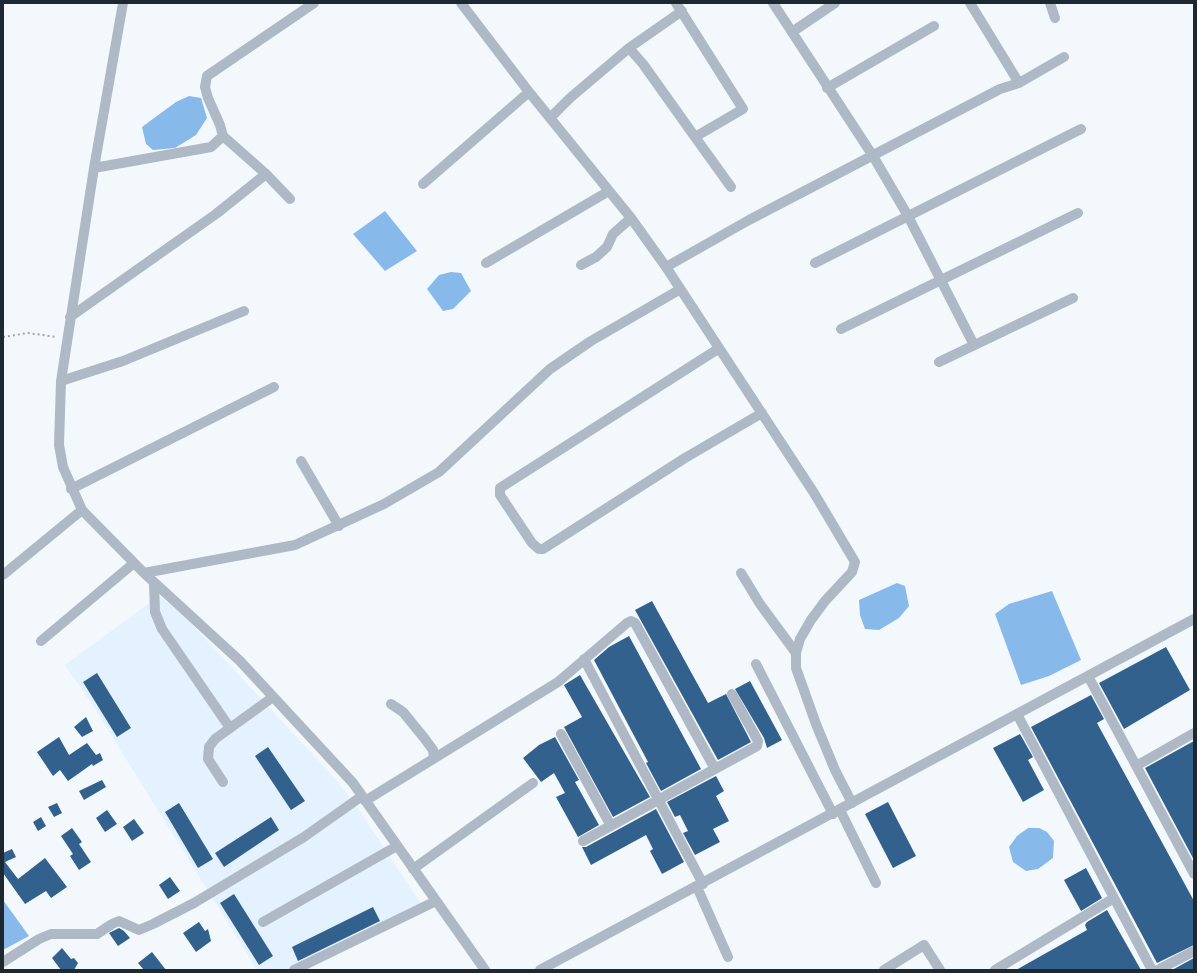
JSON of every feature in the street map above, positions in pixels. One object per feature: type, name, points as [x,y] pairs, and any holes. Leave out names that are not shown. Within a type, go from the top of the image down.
[{"type":"street","points":[[122,3],[94,168],[61,381],[59,446],[63,467],[82,510],[154,583],[240,661],[353,783],[485,970]]},
{"type":"street","points":[[290,199],[266,174],[223,136],[208,98],[206,87],[207,76],[314,3]]},
{"type":"street","points":[[461,3],[529,92],[631,218],[666,267],[679,290],[814,493],[855,562],[852,572],[825,601],[811,620],[800,638],[796,653],[796,668],[816,724],[835,770],[852,803]]},
{"type":"street","points":[[773,3],[827,88],[873,156],[908,216],[974,345]]},
{"type":"street","points":[[792,32],[835,3]]},
{"type":"street","points":[[970,3],[1019,83]]},
{"type":"street","points":[[1050,3],[1055,18]]},
{"type":"street","points":[[550,118],[570,98],[679,7],[743,109],[695,137]]},
{"type":"street","points":[[827,88],[934,26]]},
{"type":"street","points":[[629,48],[643,64],[731,187]]},
{"type":"street","points":[[666,267],[749,220],[1000,89],[1019,83],[1064,57]]},
{"type":"street","points":[[423,184],[477,139],[529,92]]},
{"type":"street","points":[[815,263],[1081,129]]},
{"type":"street","points":[[94,168],[211,147],[223,136]]},
{"type":"street","points":[[70,317],[216,214],[266,174]]},
{"type":"street","points":[[486,263],[609,191]]},
{"type":"street","points":[[841,329],[1078,213]]},
{"type":"street","points":[[580,265],[596,257],[607,247],[613,234],[631,218]]},
{"type":"street","points":[[144,573],[295,545],[384,504],[439,472],[550,369],[591,341],[679,290]]},
{"type":"street","points":[[939,362],[1073,298]]},
{"type":"street","points":[[61,381],[123,361],[244,311]]},
{"type":"street","points":[[718,349],[500,488],[500,495],[532,543],[539,549],[543,549],[685,458],[762,413]]},
{"type":"street","points":[[72,489],[274,387]]},
{"type":"street","points":[[301,461],[339,526]]},
{"type":"street","points":[[3,576],[82,510]]},
{"type":"street","points":[[41,641],[134,563]]},
{"type":"street","points":[[740,573],[760,604],[796,653]]},
{"type":"street","points":[[154,583],[155,612],[162,630],[230,728]]},
{"type":"street","points":[[540,970],[1194,619]]},
{"type":"street","points":[[3,962],[39,939],[51,934],[97,934],[112,924],[119,922],[139,930],[194,904],[363,798],[434,758],[558,682],[627,623],[635,623],[714,769]]},
{"type":"street","points":[[584,660],[658,800],[700,885],[728,957]]},
{"type":"street","points":[[756,664],[876,883]]},
{"type":"street","points":[[1088,676],[1194,874]]},
{"type":"street","points":[[583,841],[758,744],[732,694]]},
{"type":"street","points":[[223,782],[208,759],[209,747],[215,739],[273,697]]},
{"type":"street","points":[[391,704],[403,712],[425,739],[433,750],[434,758]]},
{"type":"street","points":[[1017,714],[1152,970]]},
{"type":"street","points":[[1136,766],[1194,733]]},
{"type":"street","points":[[561,734],[610,826]]},
{"type":"street","points":[[413,869],[533,783]]},
{"type":"street","points":[[262,922],[397,846]]},
{"type":"street","points":[[995,970],[1114,898]]},
{"type":"street","points":[[294,970],[436,902]]},
{"type":"street","points":[[884,970],[924,945],[940,970]]},
{"type":"street","points":[[1158,970],[1194,951]]},
{"type":"path","points":[[3,337],[28,333],[68,339]]},
{"type":"shaded area","points":[[159,596],[185,617],[330,773],[358,808],[421,904],[285,970],[257,970],[92,704],[65,665]]},
{"type":"water","points":[[189,96],[201,98],[207,118],[196,135],[175,148],[153,150],[146,144],[142,127],[176,102]]},
{"type":"water","points":[[385,211],[417,251],[385,271],[353,234]]},
{"type":"water","points":[[451,272],[461,273],[471,291],[453,309],[443,311],[427,289],[439,275]]},
{"type":"water","points":[[897,583],[905,586],[909,606],[899,618],[879,630],[865,629],[860,615],[859,600]]},
{"type":"water","points":[[1052,591],[1081,660],[1049,676],[1021,685],[995,614],[1009,604]]},
{"type":"water","points":[[1028,828],[1039,828],[1047,832],[1054,841],[1053,858],[1038,869],[1026,871],[1013,862],[1009,847],[1017,836]]},
{"type":"water","points":[[3,900],[29,936],[3,950]]},
{"type":"building","points":[[652,601],[708,703],[726,694],[751,742],[718,760],[635,610]]},
{"type":"building","points":[[629,636],[701,769],[661,791],[646,763],[648,762],[594,660],[609,647]]},
{"type":"building","points":[[1166,647],[1190,690],[1124,729],[1099,683]]},
{"type":"building","points":[[97,673],[131,728],[117,737],[83,682]]},
{"type":"building","points":[[580,675],[650,797],[613,817],[564,727],[582,717],[564,685]]},
{"type":"building","points":[[750,681],[782,740],[767,748],[764,738],[735,689]]},
{"type":"building","points":[[1091,695],[1104,719],[1097,723],[1194,901],[1194,945],[1157,963],[1031,727]]},
{"type":"building","points":[[86,717],[93,731],[82,737],[74,727]]},
{"type":"building","points":[[1020,734],[1033,757],[1028,760],[1044,790],[1023,802],[993,748]]},
{"type":"building","points":[[59,737],[69,755],[87,743],[96,755],[100,753],[103,760],[93,766],[92,764],[68,781],[60,770],[53,776],[37,752]]},
{"type":"building","points":[[555,737],[579,780],[575,782],[599,825],[578,837],[556,797],[565,793],[554,773],[541,782],[523,758],[539,745]]},
{"type":"building","points":[[1194,741],[1194,860],[1145,768]]},
{"type":"building","points":[[268,747],[305,801],[291,810],[255,756]]},
{"type":"building","points":[[716,776],[724,791],[716,796],[729,821],[713,829],[720,842],[695,855],[683,833],[688,831],[680,815],[675,817],[667,802]]},
{"type":"building","points":[[102,780],[106,787],[84,800],[79,791]]},
{"type":"building","points":[[888,802],[916,856],[893,868],[865,814]]},
{"type":"building","points":[[57,803],[62,813],[54,817],[48,807]]},
{"type":"building","points":[[179,803],[213,859],[198,868],[165,812]]},
{"type":"building","points":[[656,809],[684,862],[662,874],[650,851],[653,849],[646,835],[591,865],[582,847],[586,847]]},
{"type":"building","points":[[107,810],[117,824],[105,832],[96,818]]},
{"type":"building","points":[[41,817],[46,826],[38,831],[33,822]]},
{"type":"building","points":[[271,817],[279,830],[224,867],[215,853]]},
{"type":"building","points":[[134,819],[144,833],[132,841],[123,827]]},
{"type":"building","points":[[72,828],[82,842],[79,844],[91,862],[79,870],[70,856],[73,854],[61,836]]},
{"type":"building","points":[[12,849],[16,857],[5,862],[18,879],[45,858],[67,887],[51,898],[46,891],[25,904],[3,873],[3,853]]},
{"type":"building","points":[[1086,868],[1102,898],[1081,911],[1064,880]]},
{"type":"building","points":[[170,877],[180,891],[168,899],[159,885]]},
{"type":"building","points":[[234,894],[273,956],[259,965],[220,903]]},
{"type":"building","points":[[373,907],[380,921],[298,961],[292,947]]},
{"type":"building","points":[[1107,910],[1141,970],[1016,970],[1087,930],[1085,925],[1087,922]]},
{"type":"building","points":[[199,922],[205,931],[208,929],[211,941],[196,952],[183,933]]},
{"type":"building","points":[[119,928],[130,938],[118,946],[109,933]]},
{"type":"building","points":[[62,948],[71,959],[74,958],[78,963],[74,970],[61,970],[52,958]]},
{"type":"building","points":[[152,952],[166,970],[144,970],[138,963]]},
{"type":"building","points":[[1194,958],[1194,970],[1172,970]]}]
